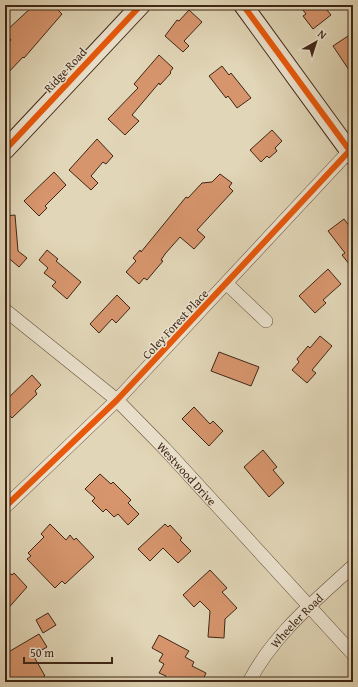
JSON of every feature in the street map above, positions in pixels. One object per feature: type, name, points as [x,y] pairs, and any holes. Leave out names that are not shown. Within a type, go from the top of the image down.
[{"type":"street","name":"Ridge Road","points":[[5,150],[141,5]]},
{"type":"street","points":[[243,5],[352,152]]},
{"type":"street","name":"Coley Forest Place","points":[[5,507],[117,400],[352,152]]},
{"type":"street","points":[[227,284],[266,321]]},
{"type":"street","name":"Westwood Drive","points":[[5,310],[117,400],[165,449],[353,654]]},
{"type":"street","name":"Wheeler Road","points":[[249,682],[260,662],[309,606],[353,566]]},
{"type":"building","points":[[34,5],[53,5],[62,14],[24,58],[23,57],[5,76],[5,49],[11,40],[5,32]]},
{"type":"building","points":[[299,5],[323,5],[331,15],[313,29],[303,16],[306,14]]},
{"type":"building","points":[[189,10],[202,22],[184,41],[189,46],[183,52],[165,36],[177,20],[179,21]]},
{"type":"building","points":[[348,36],[353,43],[353,76],[333,46]]},
{"type":"building","points":[[159,55],[173,68],[170,72],[171,73],[160,85],[159,83],[132,115],[139,121],[125,135],[108,119],[138,88],[134,84]]},
{"type":"building","points":[[222,66],[229,75],[231,73],[251,98],[237,108],[228,96],[226,98],[209,76]]},
{"type":"building","points":[[272,130],[282,141],[275,148],[277,151],[269,158],[267,156],[261,162],[250,150]]},
{"type":"building","points":[[97,139],[113,156],[106,164],[103,162],[91,176],[98,183],[91,190],[69,170]]},
{"type":"building","points":[[54,172],[66,185],[45,206],[47,208],[39,216],[24,201]]},
{"type":"building","points":[[220,174],[232,183],[229,187],[233,191],[197,230],[205,237],[194,249],[180,237],[165,254],[161,260],[163,261],[147,280],[144,278],[139,284],[126,272],[136,261],[133,258],[140,250],[141,252],[186,197],[188,198],[202,183],[212,182]]},
{"type":"building","points":[[15,215],[18,251],[27,258],[19,267],[5,255],[5,216]]},
{"type":"building","points":[[344,219],[353,231],[353,269],[342,255],[345,253],[328,231]]},
{"type":"building","points":[[47,250],[58,259],[56,261],[81,282],[67,299],[52,286],[56,282],[44,273],[48,268],[39,260]]},
{"type":"building","points":[[328,269],[341,284],[323,300],[326,303],[315,313],[299,296]]},
{"type":"building","points":[[117,295],[130,308],[116,323],[112,319],[99,333],[90,324]]},
{"type":"building","points":[[320,336],[332,346],[312,370],[316,373],[307,383],[292,370],[299,362],[297,359],[308,346],[310,348]]},
{"type":"building","points":[[219,352],[259,367],[251,386],[211,371]]},
{"type":"building","points":[[32,375],[41,385],[35,391],[37,394],[12,418],[5,411],[5,401]]},
{"type":"building","points":[[194,407],[210,424],[213,421],[223,431],[209,446],[182,419]]},
{"type":"building","points":[[263,450],[277,467],[273,470],[284,483],[269,497],[244,467]]},
{"type":"building","points":[[100,474],[111,484],[113,482],[131,500],[128,503],[139,514],[128,525],[118,514],[114,517],[106,509],[103,512],[92,501],[95,498],[85,489]]},
{"type":"building","points":[[50,524],[66,540],[70,535],[74,540],[76,538],[94,557],[65,584],[62,581],[55,588],[27,559],[31,556],[28,553],[44,537],[41,534]]},
{"type":"building","points":[[165,524],[168,527],[170,525],[182,538],[180,540],[191,551],[178,563],[163,548],[150,561],[138,549]]},
{"type":"building","points":[[5,569],[12,575],[14,573],[27,587],[5,612]]},
{"type":"building","points":[[210,570],[227,588],[222,592],[237,608],[225,619],[224,638],[208,637],[210,611],[200,601],[194,607],[183,595]]},
{"type":"building","points":[[48,613],[56,625],[43,633],[36,620]]},
{"type":"building","points":[[39,634],[47,647],[33,655],[45,676],[35,682],[10,682],[5,674],[5,654]]},
{"type":"building","points":[[159,635],[189,651],[185,657],[194,662],[192,666],[206,673],[202,682],[163,682],[166,676],[159,673],[164,664],[159,661],[163,654],[152,648]]},
{"type":"cycle path","points":[[5,150],[141,5]]},
{"type":"cycle path","points":[[243,5],[353,155]]},
{"type":"cycle path","points":[[5,507],[117,400],[353,147]]}]
